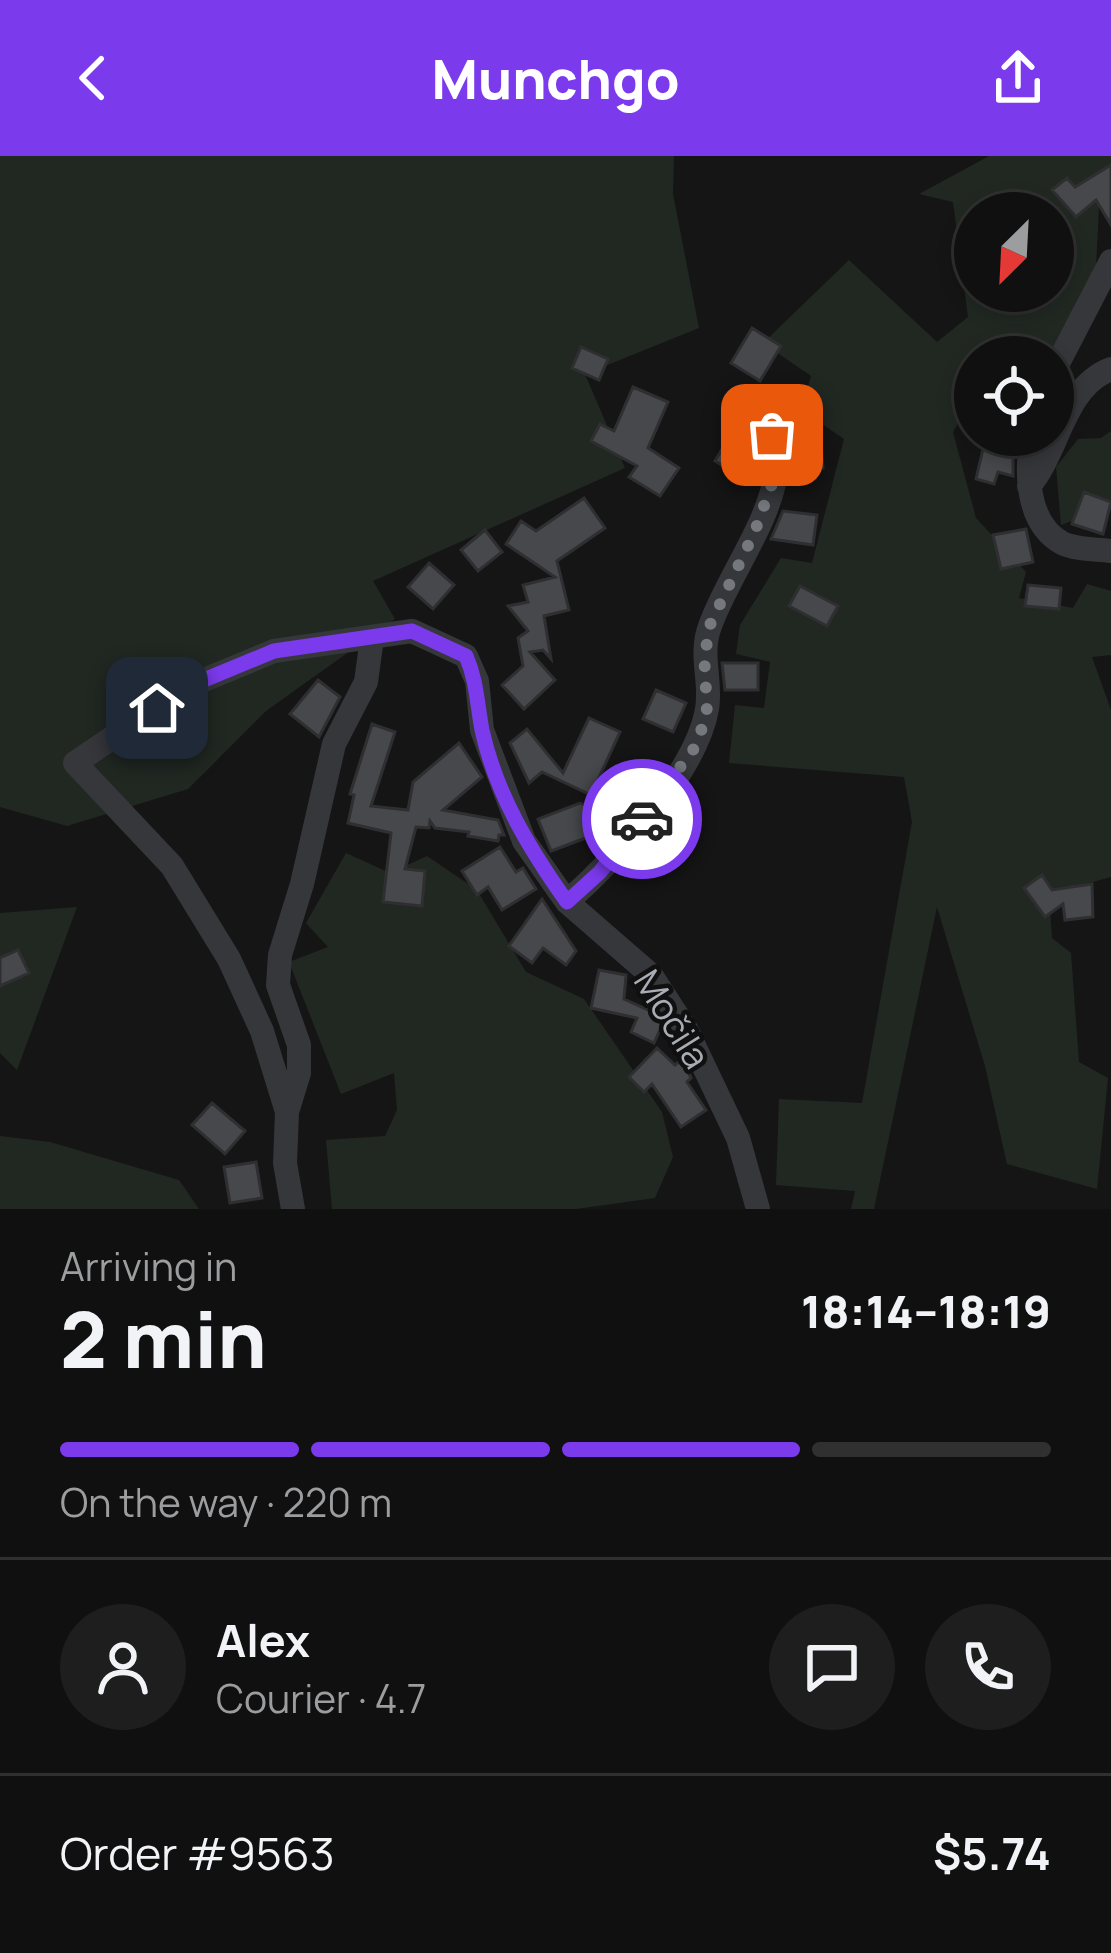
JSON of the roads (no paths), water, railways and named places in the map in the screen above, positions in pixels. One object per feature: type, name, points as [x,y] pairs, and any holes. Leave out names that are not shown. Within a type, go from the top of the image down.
[{"type":"street","points":[[1072,336],[1111,261]]},
{"type":"street","points":[[1029,486],[1043,471],[1053,437],[1088,384],[1111,369]]},
{"type":"street","points":[[567,902],[600,872],[698,743],[708,704],[704,674],[708,629],[755,531],[776,472],[772,435]]},
{"type":"street","points":[[1032,456],[1029,486],[1034,506],[1058,541],[1111,551]]},
{"type":"street","name":"Močila","points":[[286,1112],[262,1031],[230,959],[172,866],[75,763],[187,687],[274,651],[412,631],[466,656],[477,681],[482,730],[524,841],[567,902],[651,975],[686,1029],[738,1138],[758,1209]]},
{"type":"street","points":[[293,1209],[285,1163],[286,1112],[299,1073],[299,1045],[278,985],[280,955],[302,884],[334,744],[366,682],[371,638]]}]
